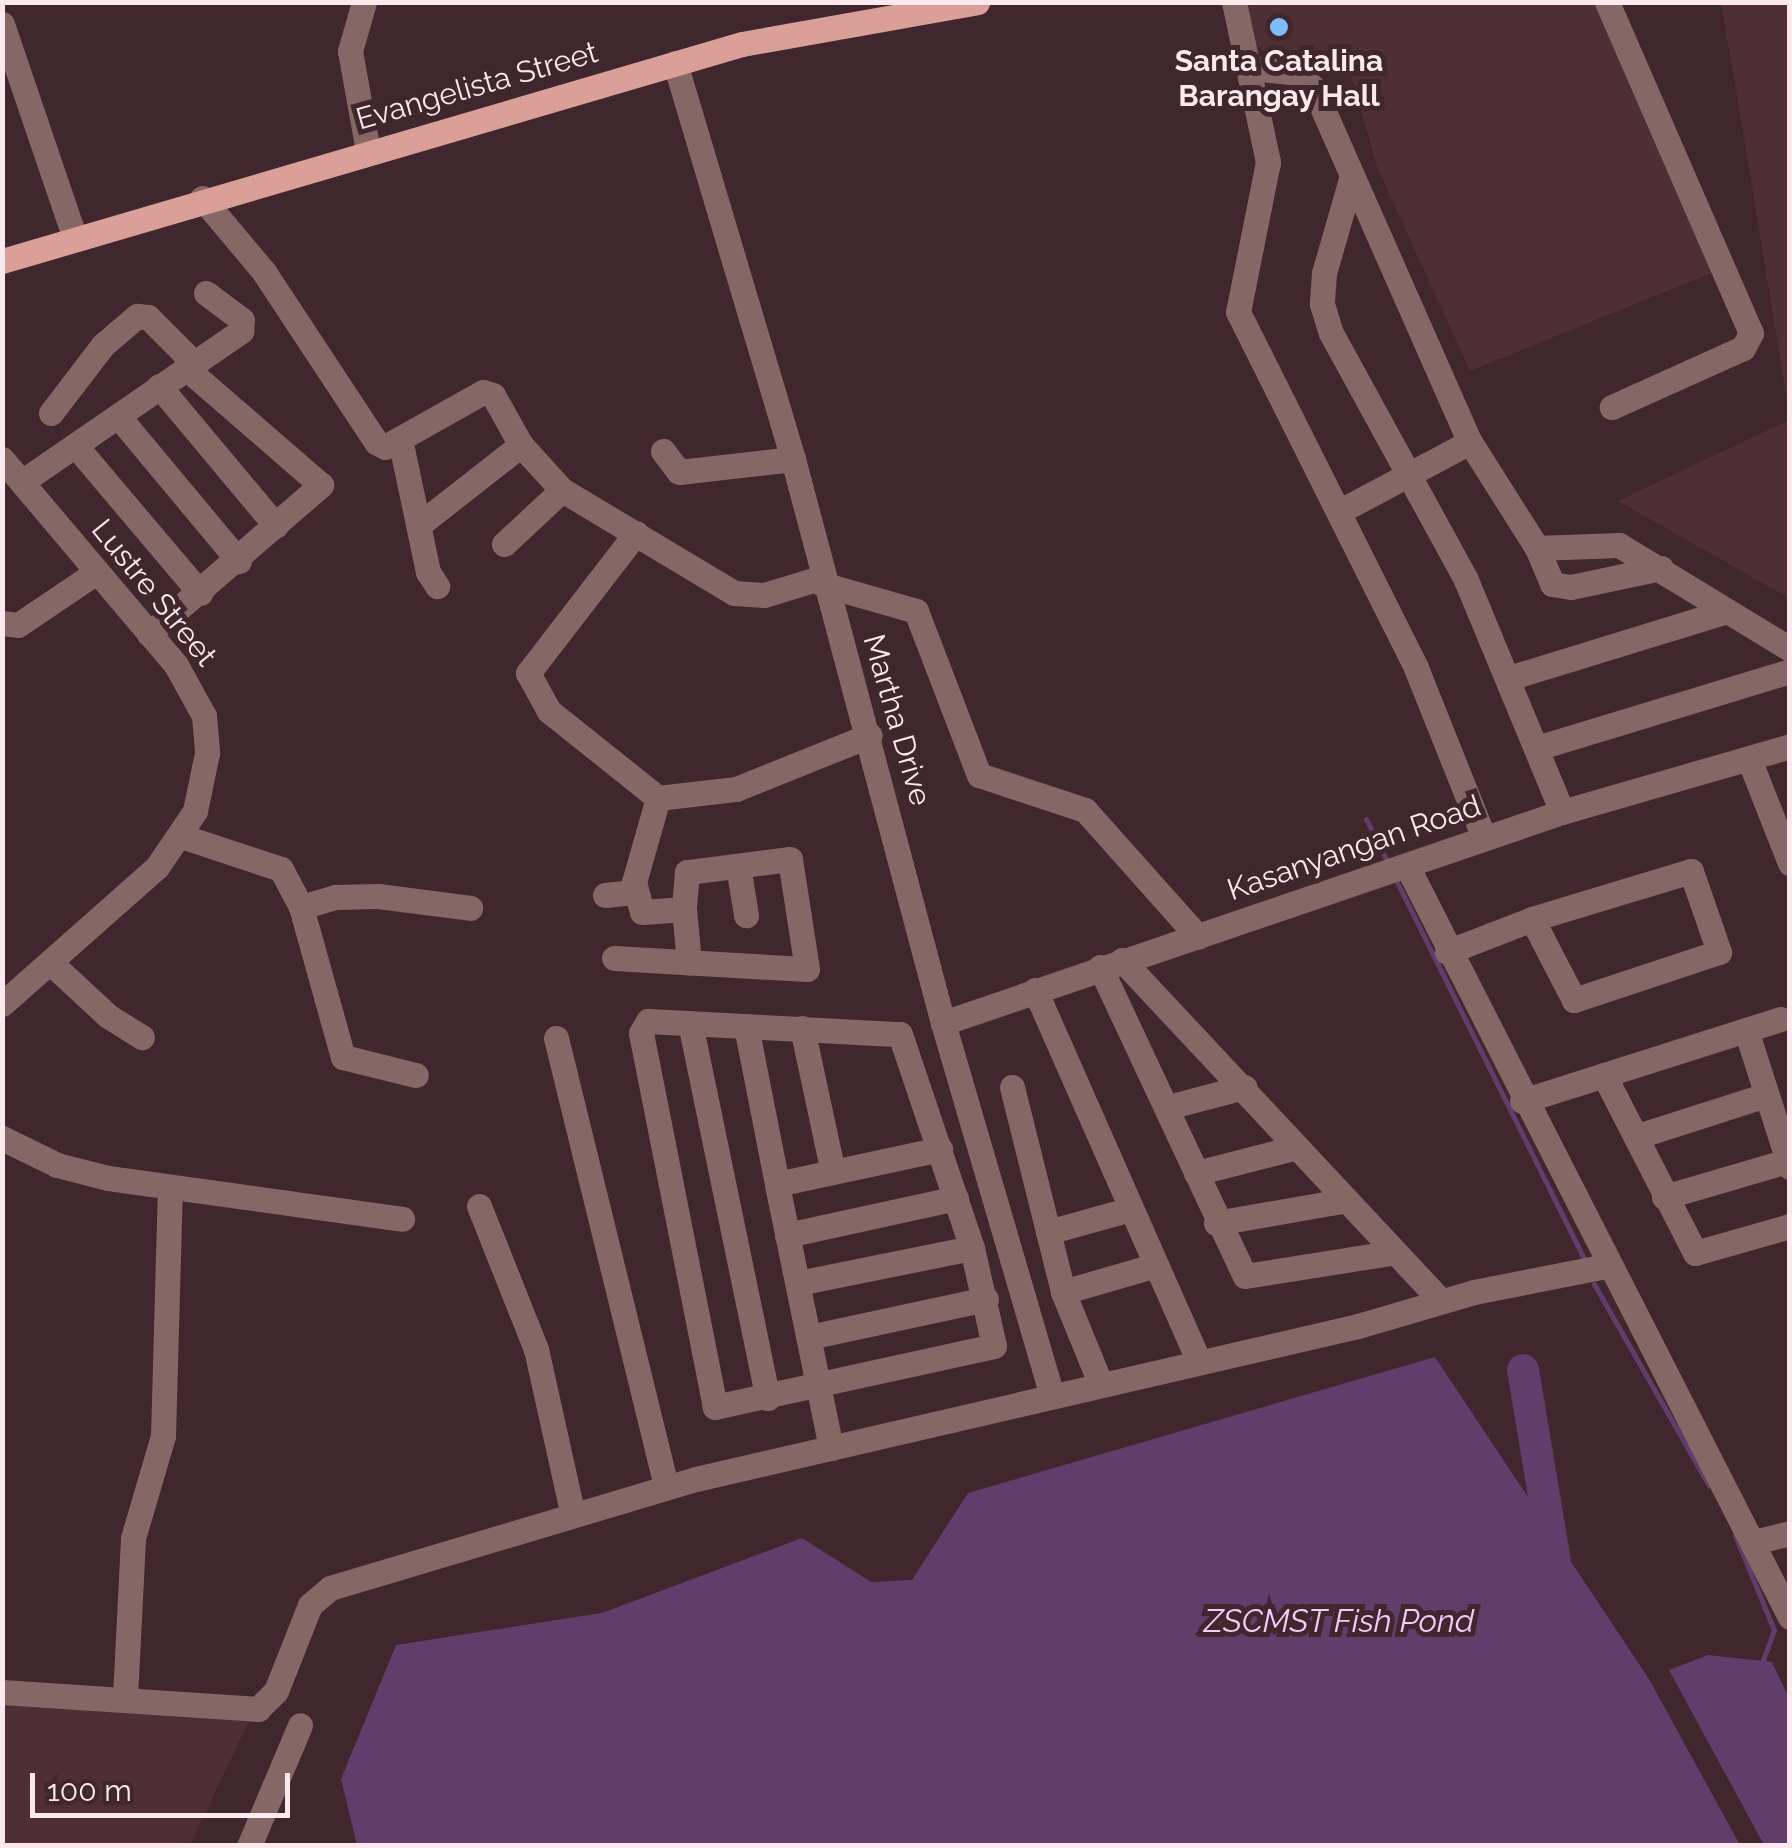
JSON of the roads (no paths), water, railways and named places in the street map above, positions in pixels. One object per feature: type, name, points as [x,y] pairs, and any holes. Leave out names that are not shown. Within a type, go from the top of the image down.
[{"type":"main road","name":"Evangelista Street","points":[[2,261],[202,198],[675,63],[850,20],[977,2]]},
{"type":"street","points":[[364,2],[350,51],[368,151]]},
{"type":"street","points":[[1234,2],[1268,162],[1238,312],[1416,668],[1484,838]]},
{"type":"street","points":[[1607,2],[1750,332],[1743,348],[1612,407]]},
{"type":"street","points":[[2,24],[75,238]]},
{"type":"street","name":"Martha Drive","points":[[675,63],[793,459],[821,581],[870,735],[943,1022],[1052,1395]]},
{"type":"street","points":[[1250,68],[1306,78],[1470,442],[1538,548],[1557,588],[1660,568]]},
{"type":"street","points":[[1351,179],[1324,272],[1322,304],[1405,476],[1466,580],[1540,747],[1562,812]]},
{"type":"street","points":[[202,198],[264,272],[376,442],[385,447],[483,392],[493,394],[521,444],[562,490],[734,593],[764,595],[821,581],[916,611],[979,775],[1085,810],[1198,936]]},
{"type":"street","points":[[23,482],[243,326],[206,293]]},
{"type":"street","points":[[51,413],[103,345],[137,316],[148,317],[189,364],[318,478],[318,490],[149,634]]},
{"type":"street","points":[[159,386],[276,526]]},
{"type":"street","points":[[118,416],[239,560]]},
{"type":"street","points":[[400,439],[438,586]]},
{"type":"street","points":[[1340,511],[1470,442]]},
{"type":"street","points":[[420,524],[521,444]]},
{"type":"street","points":[[75,446],[200,594]]},
{"type":"street","points":[[663,451],[680,472],[793,459]]},
{"type":"street","name":"Lustre Street","points":[[2,459],[190,686],[206,729],[203,787],[181,836],[53,964],[2,1004]]},
{"type":"street","points":[[504,544],[562,490]]},
{"type":"street","points":[[636,534],[528,672],[549,711],[658,798],[736,789],[870,735]]},
{"type":"street","points":[[1538,548],[1613,543],[1790,649]]},
{"type":"street","points":[[2,623],[18,625],[95,573]]},
{"type":"street","points":[[1509,678],[1726,611]]},
{"type":"street","points":[[1540,747],[1790,670]]},
{"type":"street","name":"Kasanyangan Road","points":[[943,1022],[1562,812],[1790,746]]},
{"type":"street","points":[[1749,758],[1782,820],[1790,863]]},
{"type":"street","points":[[658,798],[634,872],[636,892],[642,912],[684,908]]},
{"type":"street","points":[[181,836],[281,869],[301,906],[343,1057],[416,1075]]},
{"type":"street","points":[[614,958],[807,969],[790,859],[687,872],[684,908],[690,962]]},
{"type":"street","points":[[738,866],[746,915]]},
{"type":"street","points":[[1407,866],[1522,1101],[1790,1616]]},
{"type":"street","points":[[1446,952],[1532,919],[1690,871],[1719,952],[1574,1000],[1532,919]]},
{"type":"street","points":[[605,895],[636,892]]},
{"type":"street","points":[[301,906],[335,897],[378,896],[470,908]]},
{"type":"street","points":[[53,964],[108,1016],[142,1037]]},
{"type":"street","points":[[1112,964],[1244,1087],[1342,1201],[1440,1300]]},
{"type":"street","points":[[1112,964],[1216,1223],[1250,1278],[1391,1253]]},
{"type":"street","points":[[1035,990],[1198,1360]]},
{"type":"street","points":[[1522,1101],[1780,1020]]},
{"type":"street","points":[[648,1022],[690,1023],[900,1034],[986,1299],[994,1338],[987,1352],[716,1407],[641,1033],[648,1022]]},
{"type":"street","points":[[690,1023],[768,1398]]},
{"type":"street","points":[[746,1026],[830,1448]]},
{"type":"street","points":[[802,1028],[832,1172]]},
{"type":"street","points":[[1664,1197],[1788,1164],[1746,1030]]},
{"type":"street","points":[[556,1038],[666,1487]]},
{"type":"street","points":[[1604,1076],[1695,1252],[1790,1226]]},
{"type":"street","points":[[1012,1087],[1063,1292],[1101,1385]]},
{"type":"street","points":[[1168,1106],[1244,1087]]},
{"type":"street","points":[[1638,1136],[1766,1095]]},
{"type":"street","points":[[2,1138],[57,1165],[170,1190],[402,1219]]},
{"type":"street","points":[[1196,1173],[1296,1147]]},
{"type":"street","points":[[777,1184],[940,1149]]},
{"type":"street","points":[[126,1697],[132,1538],[163,1436],[170,1190]]},
{"type":"street","points":[[787,1235],[956,1198]]},
{"type":"street","points":[[1216,1223],[1342,1201]]},
{"type":"street","points":[[479,1206],[536,1349],[572,1512]]},
{"type":"street","points":[[1048,1232],[1131,1209]]},
{"type":"street","points":[[798,1282],[972,1248]]},
{"type":"street","points":[[1063,1292],[1156,1265]]},
{"type":"street","points":[[2,1692],[258,1708],[276,1691],[318,1596],[572,1512],[1198,1360],[1358,1326],[1440,1300],[1607,1266]]},
{"type":"street","points":[[808,1337],[986,1299]]},
{"type":"street","points":[[1754,1542],[1790,1533]]},
{"type":"street","points":[[249,1846],[300,1725]]},
{"type":"water","name":"ZSCMST Fish Pond","points":[[1435,1357],[1649,1679],[1740,1845],[357,1845],[341,1779],[396,1645],[602,1613],[802,1538],[871,1582],[912,1580],[968,1493]]},
{"type":"water","points":[[1708,1655],[1772,1662],[1789,1698],[1789,1845],[1764,1845],[1669,1670]]},
{"type":"waterway","points":[[1366,819],[1386,859]]},
{"type":"waterway","points":[[1395,878],[1585,1261]]},
{"type":"waterway","points":[[1594,1284],[1709,1486]]},
{"type":"waterway","points":[[1523,1370],[1557,1573]]},
{"type":"waterway","points":[[1735,1535],[1774,1630],[1763,1661]]},
{"type":"place","name":"Santa Catalina Barangay Hall","points":[[1279,27]]}]
